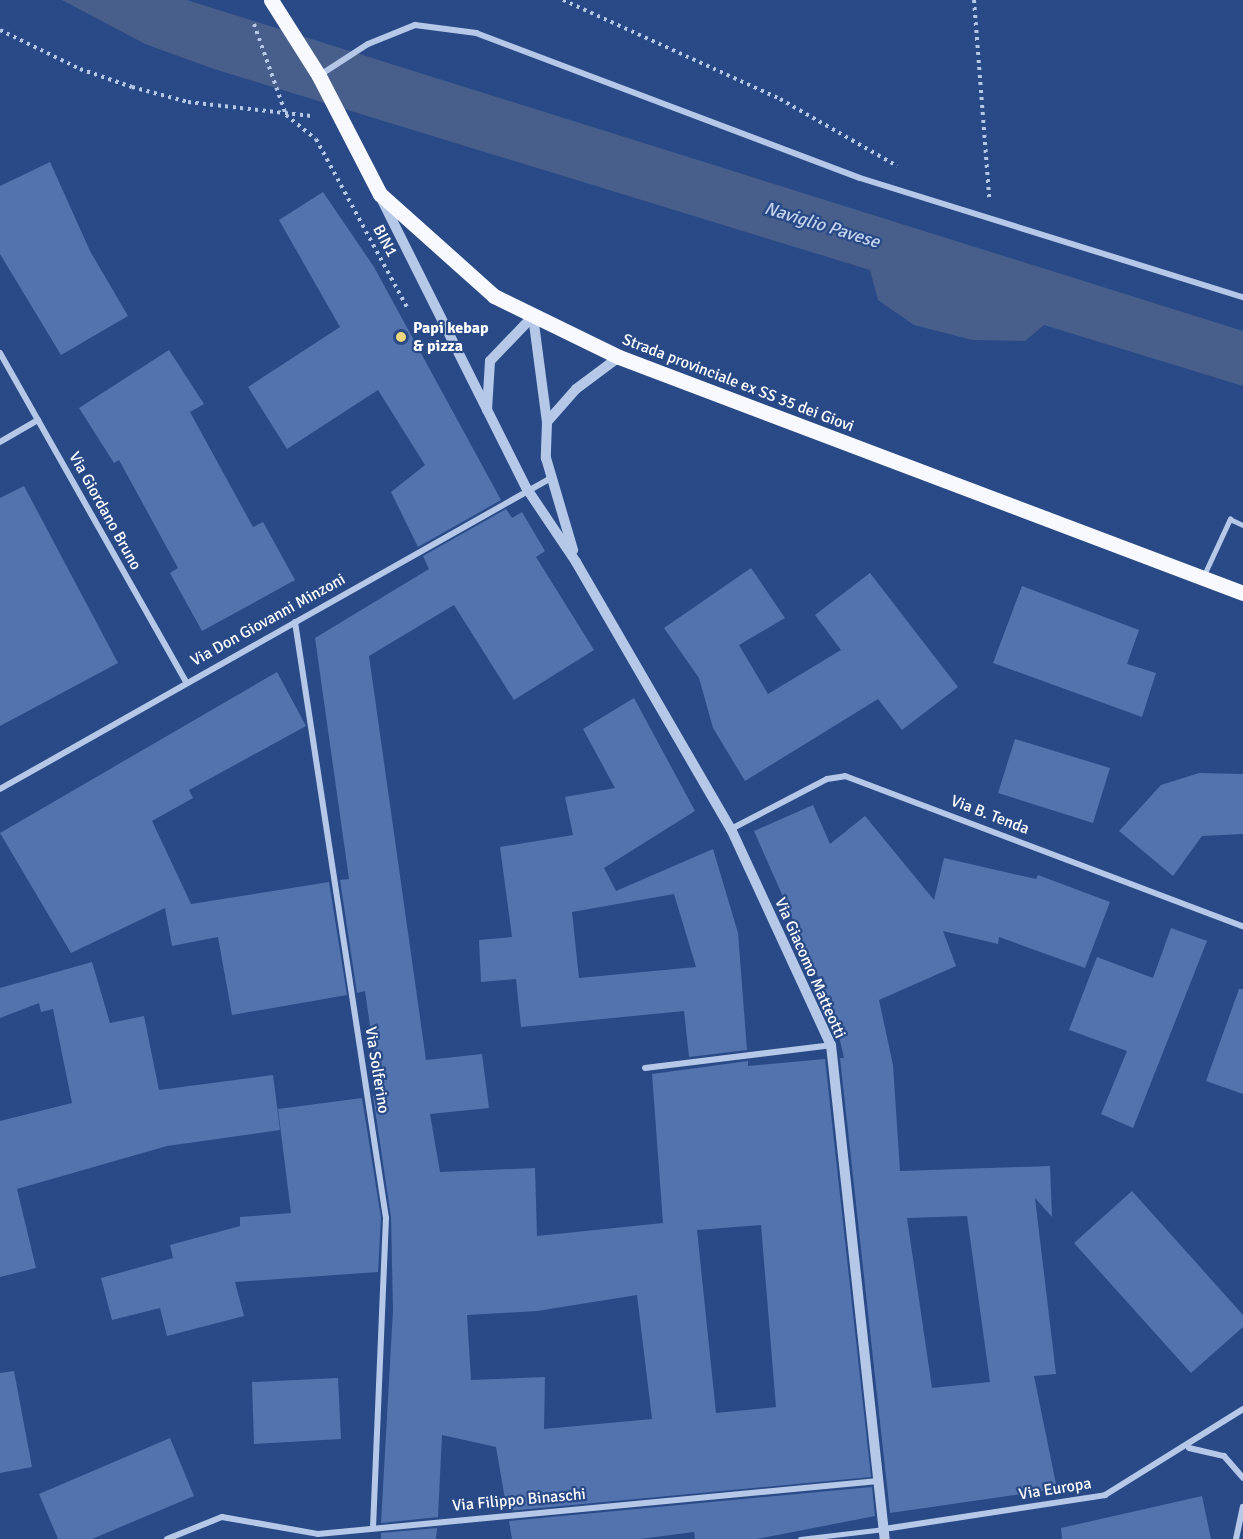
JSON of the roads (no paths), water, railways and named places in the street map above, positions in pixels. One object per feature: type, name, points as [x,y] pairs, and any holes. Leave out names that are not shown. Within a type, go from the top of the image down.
[{"type":"main road","points":[[271,0],[319,75]]},
{"type":"main road","name":"Strada provinciale ex SS 35 dei Giovi","points":[[319,75],[337,118],[380,194],[494,296],[619,357],[1243,593]]},
{"type":"street","points":[[319,75],[368,44],[415,25],[476,33],[860,178],[1243,297]]},
{"type":"street","name":"Via Giacomo Matteotti","points":[[380,194],[527,489],[576,562],[731,828],[831,1045],[884,1534]]},
{"type":"street","points":[[487,410],[490,361],[533,316]]},
{"type":"street","name":"Via Giacomo Matteotti","points":[[533,316],[547,422],[546,458],[576,562]]},
{"type":"street","name":"Via Giordano Bruno","points":[[0,353],[186,682]]},
{"type":"street","points":[[547,422],[576,389],[619,357]]},
{"type":"street","points":[[0,442],[38,420]]},
{"type":"street","name":"Via Don Giovanni Minzoni","points":[[0,789],[527,489],[551,478]]},
{"type":"street","name":"Via Solferino","points":[[295,622],[386,1218],[373,1526]]},
{"type":"street","name":"Via B. Tenda","points":[[731,828],[827,779],[845,776],[1243,926]]},
{"type":"street","points":[[645,1068],[831,1045]]},
{"type":"street","name":"Via Europa","points":[[884,1534],[1105,1495],[1189,1448],[1243,1409]]},
{"type":"street","points":[[1189,1448],[1224,1456],[1243,1478]]},
{"type":"street","name":"Via Filippo Binaschi","points":[[167,1539],[222,1517],[318,1534],[373,1526],[879,1481]]},
{"type":"street","points":[[1236,1539],[1243,1507]]},
{"type":"street","points":[[800,1539],[884,1534]]},
{"type":"lane","points":[[1202,577],[1230,519],[1243,525]]},
{"type":"water","name":"Naviglio Pavese","points":[[62,0],[187,0],[1243,331],[1243,386],[1044,325],[1025,341],[972,340],[914,325],[878,300],[870,270],[214,69],[145,44]]},
{"type":"place","name":"Papi kebap & pizza","points":[[401,337]]}]
